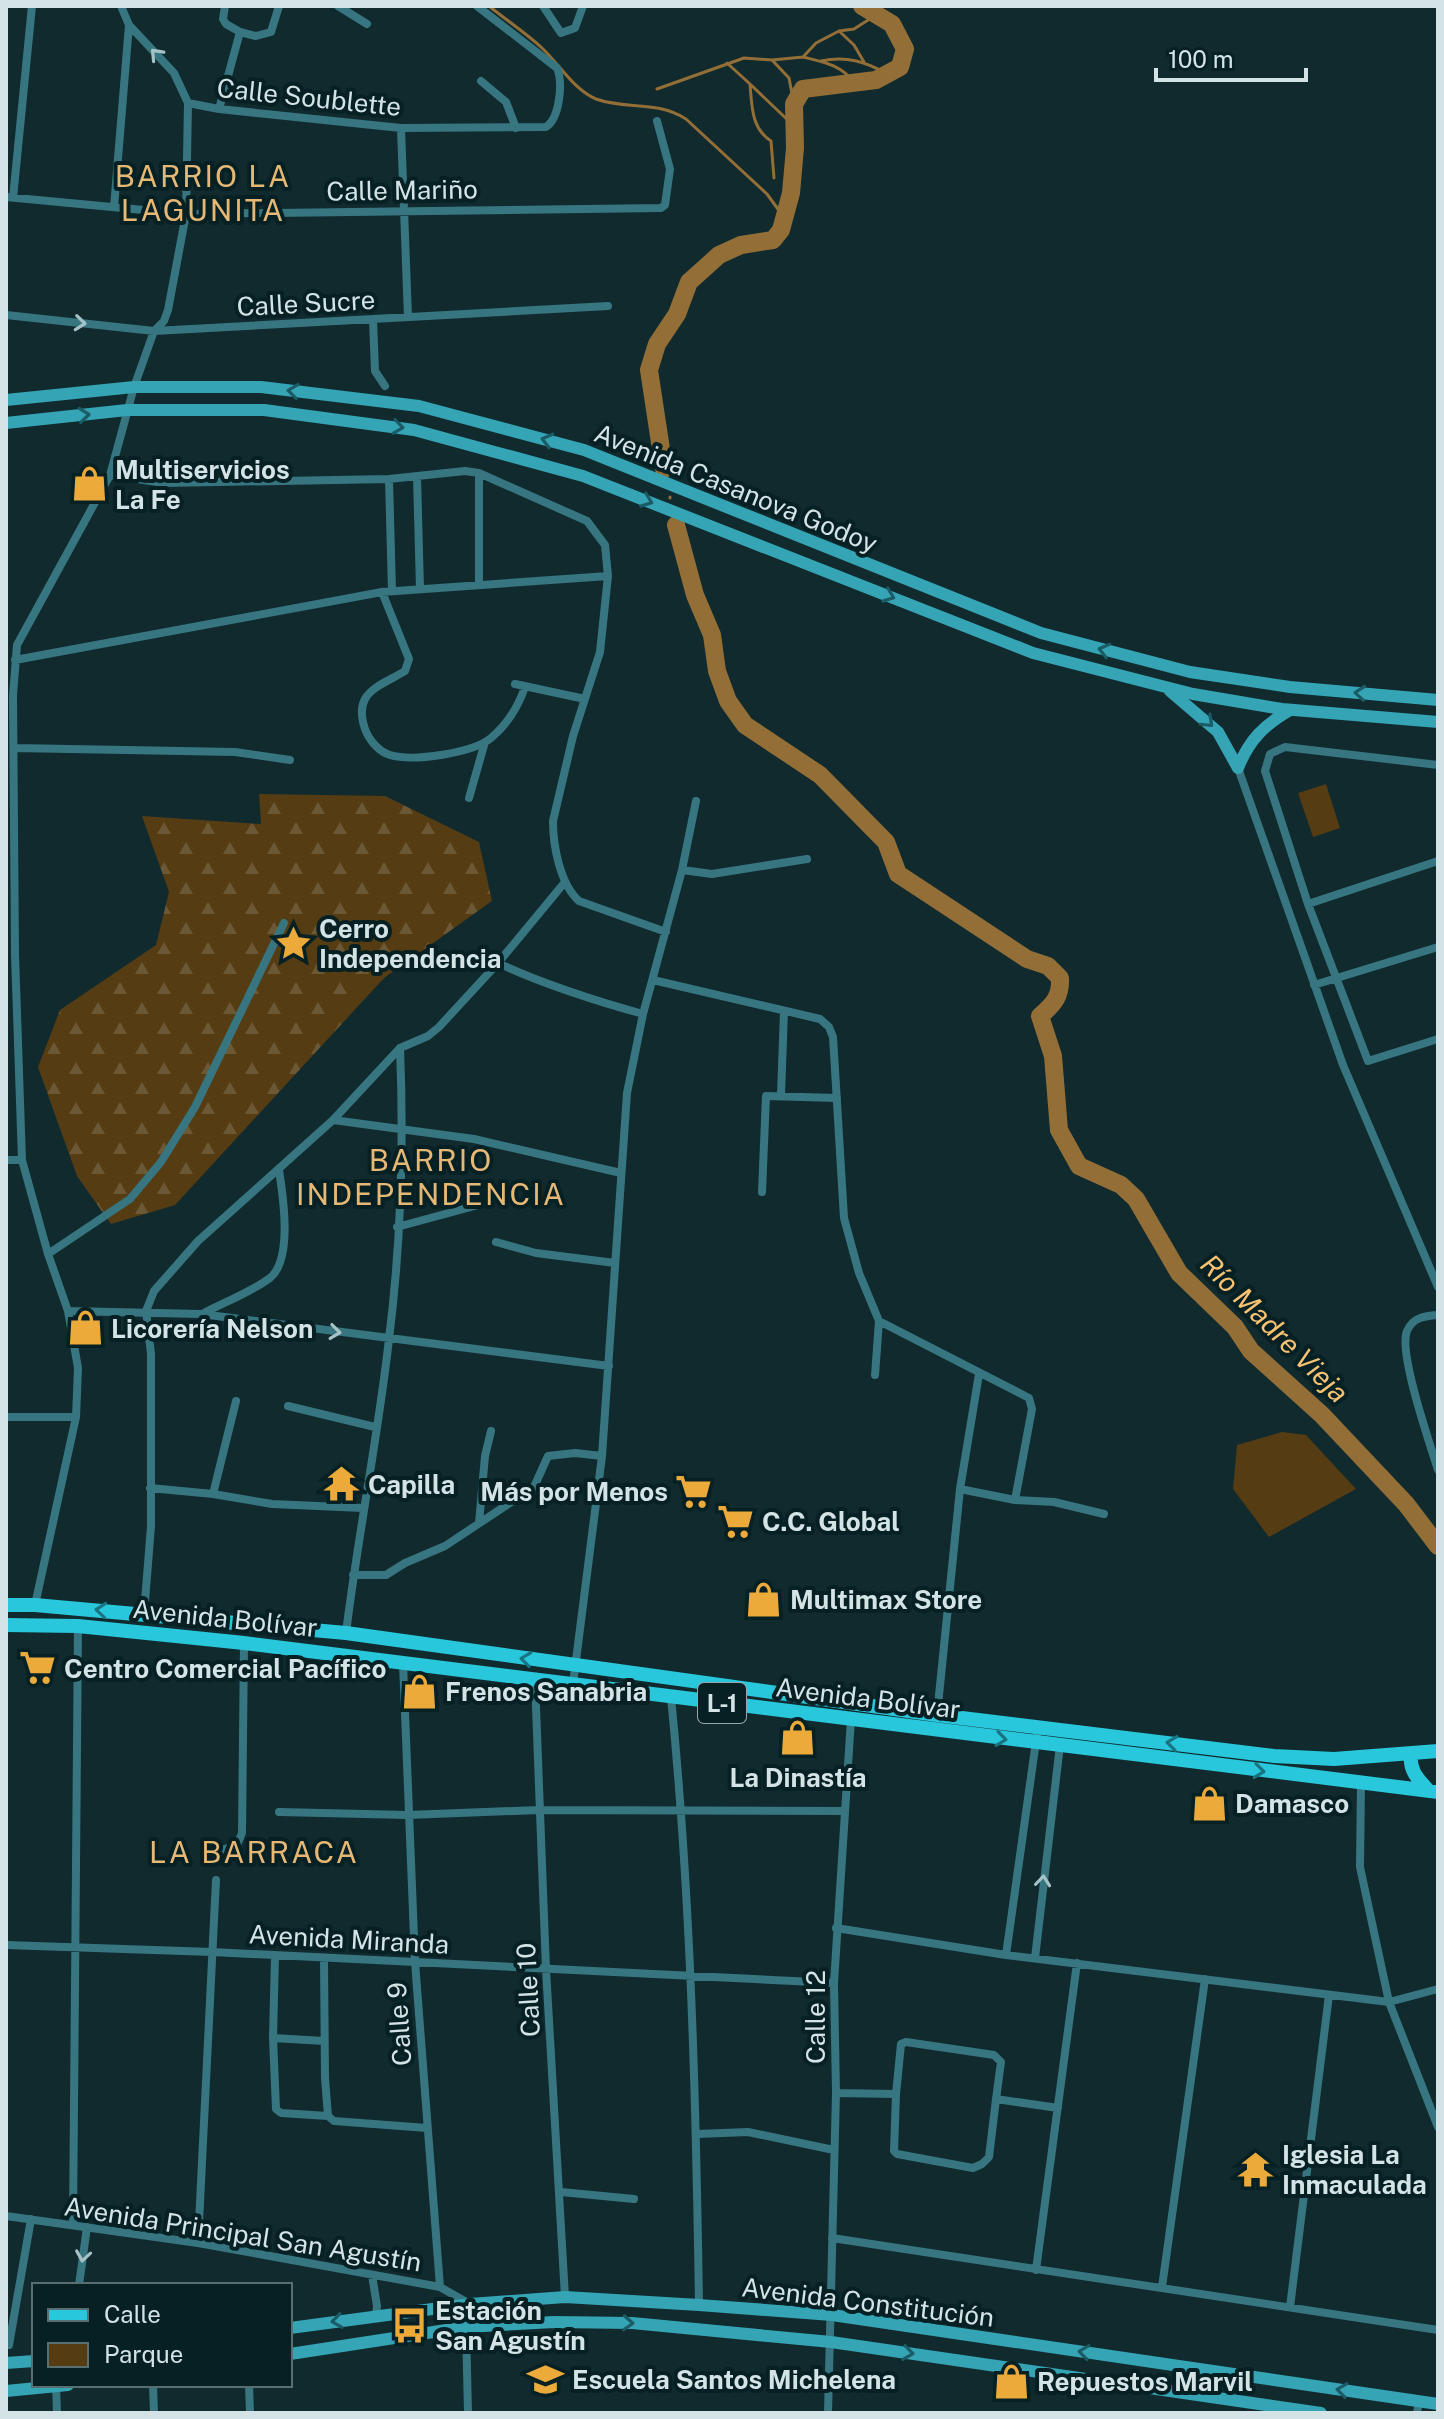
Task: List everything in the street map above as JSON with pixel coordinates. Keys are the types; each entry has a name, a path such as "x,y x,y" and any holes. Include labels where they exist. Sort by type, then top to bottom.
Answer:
{"main road":[{"name":"Avenida Bolívar","path":"6,1605 346,1633 937,1715 1274,1756 1334,1759 1438,1751"},
{"name":"Avenida Bolívar","path":"6,1625 78,1626 244,1643 1059,1747 1434,1791"},
{"path":"1414,1753 1411,1767 1417,1778 1434,1791"}],"street":[{"path":"10,197 32,6"},
{"name":"Calle Soublette","path":"121,6 129,25 174,73 188,103 401,128 546,127 552,123 554,116 560,80 557,68 477,6"},
{"path":"225,6 223,19 226,24 256,36 271,32 279,6"},
{"path":"338,6 367,24"},
{"path":"543,6 561,33 575,28 583,6"},
{"path":"114,207 129,25"},
{"path":"219,109 240,32"},
{"path":"481,81 506,102 516,128"},
{"path":"35,1605 76,1417 78,1368 68,1311 48,1254 22,1160 15,955 15,748 9,699 17,645 110,475 134,387 154,331 164,321 168,310 186,214 188,103"},
{"name":"Calle Mariño","path":"10,197 186,214 661,208 665,205 670,169 657,121"},
{"path":"401,128 408,317"},
{"name":"Calle Sucre","path":"6,315 154,331 608,306"},
{"path":"373,319 375,371 385,386"},
{"name":"Avenida Casanova Godoy","path":"6,400 134,387 261,387 419,406 584,450 1041,633 1190,672 1290,687 1438,700"},
{"name":"Avenida Casanova Godoy","path":"6,423 127,410 264,410 429,434 583,476 1033,653 1193,694 1290,710 1438,722"},
{"path":"110,475 164,483 389,479 465,471 479,473 587,521 605,545 608,576 600,652 573,736 553,821 553,833 565,882 570,893 579,901 666,932"},
{"path":"479,473 479,585"},
{"path":"417,476 420,589"},
{"path":"389,479 387,592 409,659 408,667 372,691 365,700 362,720 367,735 376,747 389,755 459,751 485,742"},
{"path":"15,660 387,592 608,576"},
{"path":"515,684 585,699"},
{"path":"469,798 485,742 518,707 525,687"},
{"path":"1166,687 1218,732 1238,768 1359,1107 1438,1287"},
{"path":"1238,768 1254,736 1290,710"},
{"path":"1438,765 1285,747 1270,754 1265,771 1308,904 1368,1061 1438,1039"},
{"path":"15,748 235,752 290,760"},
{"path":"573,1685 602,1456 627,1093 643,1014 682,870 696,801"},
{"path":"682,870 712,874 807,859"},
{"path":"1308,904 1438,861"},
{"path":"144,1614 151,1526 151,1354 146,1311 154,1291 198,1241 333,1120 400,1048 428,1036 439,1027 498,963 565,882"},
{"path":"48,1254 130,1199 161,1162 195,1107 284,923"},
{"path":"1314,985 1438,947"},
{"path":"498,963 582,996 643,1014"},
{"path":"653,980 820,1019 829,1027 833,1037 844,1218 859,1273 879,1321 875,1375"},
{"path":"781,1095 784,1011"},
{"path":"346,1633 390,1339 403,1129 400,1048"},
{"path":"762,1192 764,1098 781,1095 837,1098"},
{"path":"333,1120 474,1139 621,1173"},
{"path":"6,1160 22,1160"},
{"path":"201,1314 271,1277 278,1266 282,1255 285,1207 279,1170"},
{"path":"397,1227 482,1204"},
{"path":"496,1242 536,1253 615,1263"},
{"path":"68,1311 201,1314 609,1366"},
{"path":"1438,1315 1419,1317 1408,1328 1404,1341 1418,1404 1438,1470"},
{"path":"879,1321 1029,1398 1032,1403 1015,1500"},
{"path":"937,1715 960,1489 979,1374"},
{"path":"213,1494 236,1401"},
{"path":"288,1406 375,1427"},
{"path":"6,1417 76,1417"},
{"path":"479,1523 485,1456 491,1431"},
{"path":"353,1575 386,1575 445,1546 534,1487 548,1456 575,1453 602,1456"},
{"path":"150,1488 272,1504 363,1508"},
{"path":"960,1489 1015,1500 1054,1502 1104,1514"},
{"path":"73,2225 78,1626"},
{"path":"215,1852 237,1845 242,1833 244,1643"},
{"name":"Calle 9","path":"403,1663 415,1962 440,2287"},
{"name":"Calle 10","path":"535,1681 546,1969 565,2297"},
{"path":"671,1697 682,1810 690,1977 697,2134 699,2305"},
{"name":"Calle 12","path":"831,2342 836,2093 834,1983 851,1719"},
{"path":"1006,1955 1038,1727"},
{"path":"1035,1958 1062,1730"},
{"path":"1361,1783 1360,1867 1389,2002 1438,2127"},
{"path":"279,1812 408,1815 539,1810 844,1811"},
{"path":"198,2243 216,1880"},
{"path":"836,1928 1006,1955 1389,2002 1438,1989"},
{"name":"Avenida Miranda","path":"6,1945 212,1952 834,1983"},
{"path":"275,1956 273,2038 276,2109 281,2113 328,2116 337,2121 427,2128"},
{"path":"324,1959 328,2116"},
{"path":"1036,2270 1077,1963"},
{"path":"1162,2287 1205,1979"},
{"path":"1290,2307 1329,1995"},
{"path":"273,2038 324,2041"},
{"path":"906,2042 994,2055 1001,2062 989,2157 973,2168 897,2154 894,2151 896,2094 901,2044 906,2042"},
{"path":"836,2093 896,2094"},
{"path":"996,2099 1058,2108"},
{"path":"697,2134 748,2132 834,2150"},
{"path":"561,2192 634,2199"},
{"name":"Avenida Principal San Agustín","path":"6,2216 198,2243 440,2287 470,2304"},
{"path":"9,2345 31,2219"},
{"path":"79,2283 87,2227"},
{"path":"832,2238 1438,2330"},
{"path":"372,2275 376,2316"},
{"name":"Avenida Constitución","path":"292,2328 470,2304 565,2297 699,2305 832,2315 1426,2407"},
{"path":"468,2413 466,2327 470,2304"},
{"name":"Avenida Constitución","path":"292,2354 466,2327 554,2322 632,2323 831,2342 1321,2413"},
{"path":"828,2413 831,2342"},
{"path":"6,2363 32,2361"},
{"path":"6,2391 49,2387"},
{"path":"57,2413 60,2387"},
{"path":"153,2387 154,2413"},
{"path":"249,2387 250,2413"}],"green space":[{"path":"1326,784 1340,828 1313,837 1298,793"},
{"path":"259,794 385,796 479,842 492,901 384,978 175,1205 111,1224 77,1176 38,1067 60,1010 156,945 169,892 142,816 261,824"},
{"path":"1282,1432 1306,1435 1356,1489 1269,1537 1233,1489 1237,1445"}],"waterway":[{"path":"489,6 542,48 588,95 607,102 664,109 686,119 767,194 783,216"},
{"name":"Río Madre Vieja","path":"664,469 649,370 657,344 677,314 689,282 719,255 741,245 773,240 781,230 791,193 795,148 794,104 803,89 876,80 900,67 905,49 892,24 862,6"},
{"path":"657,89 744,58 772,60 803,57 816,43 839,31 854,29 876,15"},
{"path":"839,31 854,45 864,62"},
{"path":"803,57 838,68 854,83"},
{"path":"772,60 789,78 794,104"},
{"path":"821,61 855,61 887,74"},
{"path":"727,63 750,84 756,123 771,141 774,178"},
{"path":"750,84 794,126"},
{"name":"Río Madre Vieja","path":"676,525 695,595 712,635 717,671 728,701 745,725 820,775 886,842 898,874 1027,959 1048,966 1060,978 1056,999 1040,1016 1053,1056 1059,1130 1079,1166 1121,1185 1136,1199 1179,1273 1235,1327 1251,1351 1322,1415 1406,1504 1438,1546"}],"place":[{"name":"Multiservicios La Fe","path":"89,484"},
{"name":"Cerro Independencia","path":"293,943"},
{"name":"Licorería Nelson","path":"85,1328"},
{"name":"Capilla","path":"342,1484"},
{"name":"Más por Menos","path":"694,1491"},
{"name":"C.C. Global","path":"736,1521"},
{"name":"Multimax Store","path":"764,1599"},
{"name":"Centro Comercial Pacífico","path":"38,1668"},
{"name":"Frenos Sanabria","path":"419,1691"},
{"name":"La Dinastía","path":"798,1738"},
{"name":"Damasco","path":"1209,1803"},
{"name":"Iglesia La Inmaculada","path":"1256,2169"},
{"name":"Estación San Agustín","path":"409,2325"},
{"name":"Escuela Santos Michelena","path":"546,2379"},
{"name":"Repuestos Marvil","path":"1011,2381"}],"district":[{"name":"BARRIO LA LAGUNITA","path":"203,193"},
{"name":"BARRIO INDEPENDENCIA","path":"431,1177"},
{"name":"LA BARRACA","path":"254,1852"}]}
